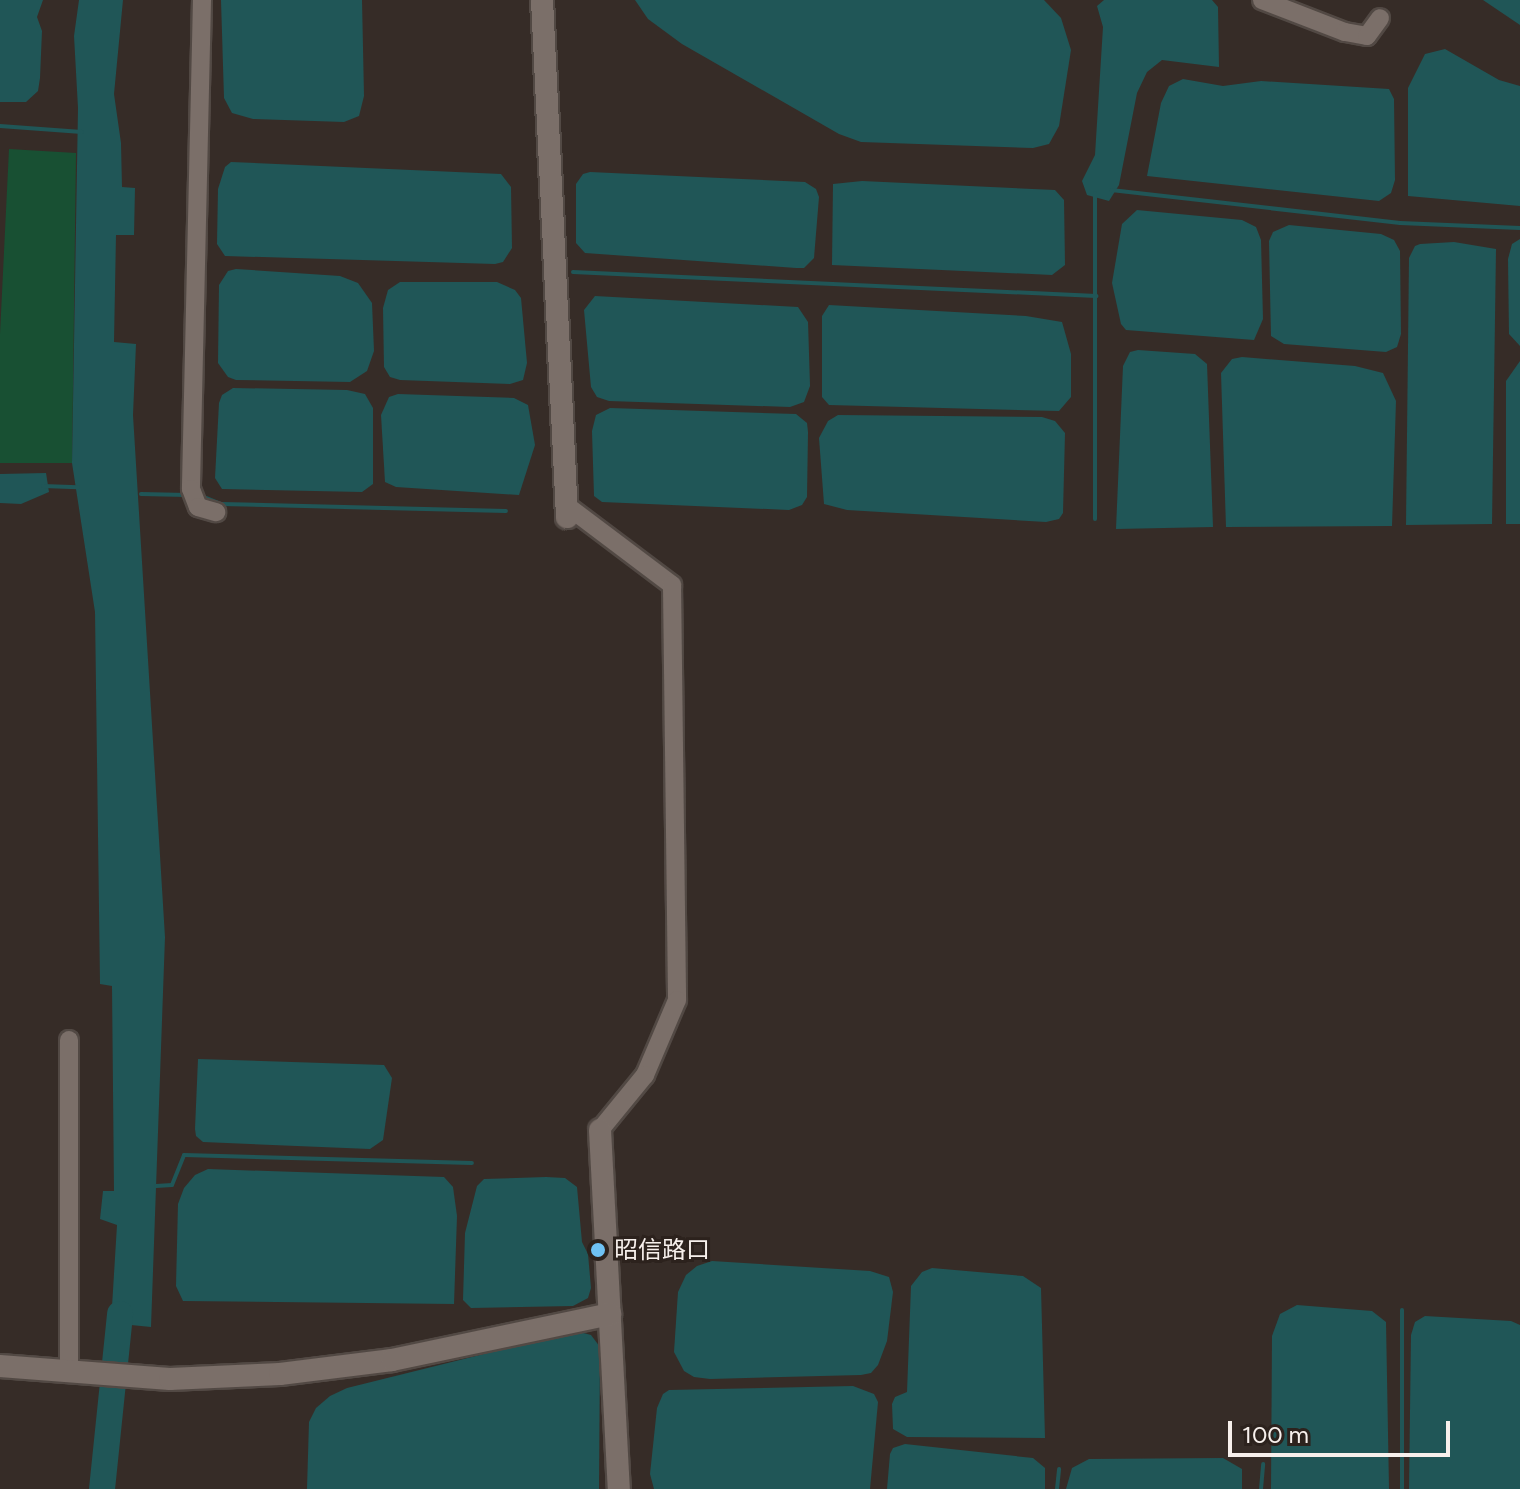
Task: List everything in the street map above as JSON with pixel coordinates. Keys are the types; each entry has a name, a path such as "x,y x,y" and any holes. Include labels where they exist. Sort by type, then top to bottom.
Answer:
{"street":[{"path":"202,0 191,489 198,507 216,512"},
{"path":"542,0 566,511 672,585 677,1000 645,1075 600,1130 619,1489"},
{"path":"1262,0 1345,32 1367,36 1380,18"},
{"path":"69,1040 69,1372"},
{"path":"0,1366 170,1379 336,1369 610,1314"}],"green space":[{"path":"9,149 76,153 72,463 0,463 0,334"}],"water":[{"path":"0,0 43,0 37,17 42,31 38,91 26,102 0,102"},
{"path":"79,0 123,0 114,94 121,143 122,187 135,188 134,235 116,235 114,342 136,344 133,415 165,937 151,1327 111,1323 117,1225 100,1219 103,1191 114,1191 112,986 100,984 95,612 72,463 78,108 74,36"},
{"path":"221,0 362,0 364,96 359,116 344,122 253,119 232,113 224,98"},
{"path":"635,0 1044,0 1061,18 1071,50 1059,126 1049,144 1033,148 861,142 839,134 682,44 648,19"},
{"path":"1104,0 1212,0 1218,7 1219,67 1162,60 1147,72 1137,93 1119,185 1109,201 1087,195 1082,181 1095,155 1103,27 1097,6"},
{"path":"1483,0 1520,0 1520,25"},
{"path":"1445,49 1499,80 1520,86 1520,206 1408,196 1408,88 1425,54"},
{"path":"1183,79 1223,86 1261,81 1389,89 1394,99 1395,180 1391,193 1379,201 1147,176 1161,103 1169,86"},
{"path":"231,162 501,174 511,187 512,248 503,262 495,264 225,256 217,244 218,189 225,167"},
{"path":"583,174 805,182 816,189 819,197 814,258 804,268 796,268 585,253 576,243 576,184"},
{"path":"862,181 1055,190 1064,200 1065,265 1052,275 832,265 833,184"},
{"path":"1137,210 1242,220 1256,227 1261,240 1263,319 1254,340 1126,330 1121,324 1112,283 1122,224"},
{"path":"1289,225 1381,234 1394,240 1400,251 1401,334 1397,347 1386,352 1284,344 1271,336 1269,241 1273,232"},
{"path":"1520,239 1520,346 1509,334 1508,259 1512,244"},
{"path":"1454,242 1496,249 1492,524 1406,525 1409,258 1415,246 1420,244"},
{"path":"228,271 340,276 358,283 372,303 374,351 367,371 350,382 236,380 228,377 218,363 219,285"},
{"path":"400,282 497,282 515,290 521,298 527,363 523,380 510,384 400,380 390,377 384,367 383,308 388,290"},
{"path":"595,296 798,307 808,322 810,386 804,402 790,407 609,401 597,397 591,387 584,310"},
{"path":"829,305 1026,316 1062,322 1071,354 1071,397 1059,411 829,405 822,397 822,316"},
{"path":"1130,352 1195,354 1207,364 1213,527 1116,529 1123,366"},
{"path":"1242,357 1355,366 1383,373 1396,401 1392,526 1226,527 1221,373 1232,359"},
{"path":"1520,361 1520,524 1506,524 1506,381"},
{"path":"233,388 347,390 365,394 373,408 373,484 362,492 222,489 215,478 219,403 222,395"},
{"path":"398,394 514,398 528,405 535,445 519,495 396,487 385,482 381,415 389,397"},
{"path":"610,408 796,414 807,423 807,497 802,505 789,510 602,502 594,496 592,431 596,415"},
{"path":"838,415 1042,417 1055,421 1065,433 1063,513 1059,519 1046,522 847,510 824,504 819,438 828,421"},
{"path":"46,473 49,492 21,504 0,503 0,474"},
{"path":"198,1059 384,1065 392,1078 383,1140 370,1149 203,1142 196,1136 195,1129"},
{"path":"208,1169 444,1177 453,1187 457,1216 454,1304 183,1301 176,1286 178,1204 184,1188 195,1175"},
{"path":"565,1178 577,1187 582,1242 588,1254 591,1288 588,1298 573,1306 471,1308 463,1300 465,1233 477,1186 484,1179"},
{"path":"712,1261 870,1271 889,1277 893,1292 887,1341 878,1365 871,1373 861,1375 710,1379 694,1377 684,1371 674,1352 678,1292 686,1275 697,1266"},
{"path":"932,1268 1023,1276 1041,1288 1045,1438 907,1437 893,1429 892,1404 895,1397 907,1392 911,1286 922,1272"},
{"path":"1297,1305 1372,1311 1386,1322 1389,1489 1271,1489 1272,1336 1280,1314"},
{"path":"1425,1316 1511,1321 1520,1325 1520,1489 1409,1489 1411,1335 1415,1322"},
{"path":"576,1331 591,1335 600,1347 599,1489 307,1489 309,1422 316,1408 330,1396 347,1388"},
{"path":"853,1386 874,1394 878,1402 870,1489 654,1489 650,1474 657,1408 663,1394 669,1390"},
{"path":"905,1444 1033,1458 1045,1468 1045,1489 887,1489 890,1454 893,1448"},
{"path":"1223,1458 1242,1469 1242,1489 1066,1489 1072,1468 1089,1459"}],"waterway":[{"path":"0,126 82,132"},
{"path":"1111,190 1400,223 1520,228"},
{"path":"1095,193 1095,519"},
{"path":"573,272 1096,296"},
{"path":"43,486 78,487"},
{"path":"141,494 187,495"},
{"path":"199,495 221,504 506,511"},
{"path":"156,1186 172,1185 184,1155 472,1163"},
{"path":"1402,1310 1402,1489"},
{"path":"102,1489 120,1314"},
{"path":"1261,1489 1263,1464"},
{"path":"1057,1489 1059,1469"}],"place":[{"name":"昭信路口","path":"598,1250"}]}
